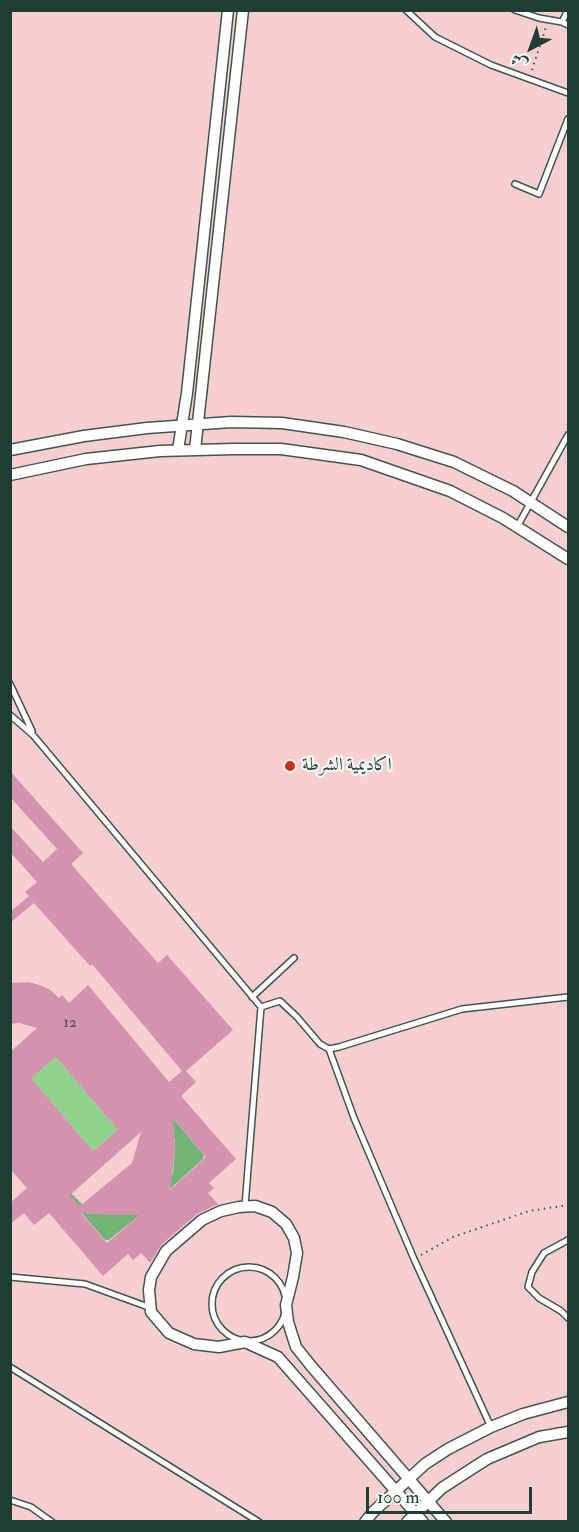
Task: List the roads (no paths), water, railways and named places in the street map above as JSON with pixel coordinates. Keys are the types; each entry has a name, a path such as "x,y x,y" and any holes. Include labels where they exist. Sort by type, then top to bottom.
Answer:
{"street":[{"path":"178,450 187,393 228,10"},
{"path":"195,450 243,10"},
{"path":"10,450 84,436 147,428 231,422 282,423 344,432 397,444 454,462 513,490 568,527"},
{"path":"10,475 86,459 178,450 280,449 361,460 450,491 503,518 568,559"},
{"path":"419,1517 278,1357 245,1341 219,1347 194,1344 169,1333 151,1312 149,1290 151,1278 166,1251 202,1220 221,1211 255,1206 272,1212 286,1224 294,1238 297,1253 285,1305 296,1347 446,1521"},
{"path":"365,1521 425,1464 448,1449 523,1414 568,1402"},
{"path":"407,1521 419,1517 428,1501 442,1488 487,1459 539,1437 568,1432"}],"lane":[{"path":"406,10 435,37 491,65 568,93"},
{"path":"515,10 568,25"},
{"path":"562,22 568,10"},
{"path":"515,184 539,194 568,118"},
{"path":"518,527 568,435"},
{"path":"10,684 33,735"},
{"path":"10,715 33,735 261,1007 245,1206"},
{"path":"252,997 294,958"},
{"path":"328,1049 462,1009 568,997"},
{"path":"261,1007 280,1001 320,1044 328,1049 354,1118 414,1259 491,1427"},
{"path":"568,1240 544,1253 532,1272 528,1287 539,1298 568,1318"},
{"path":"252,1267 268,1272 279,1282 286,1297 285,1312 279,1327 267,1337 252,1343 245,1341 236,1340 223,1332 213,1319 211,1304 214,1288 223,1276 237,1269 252,1267"},
{"path":"10,1277 85,1284 151,1308"},
{"path":"10,1367 259,1521"},
{"path":"10,1500 31,1507 52,1521"}],"place":[{"name":"اكاديمية الشرطة","path":"290,766"}]}
